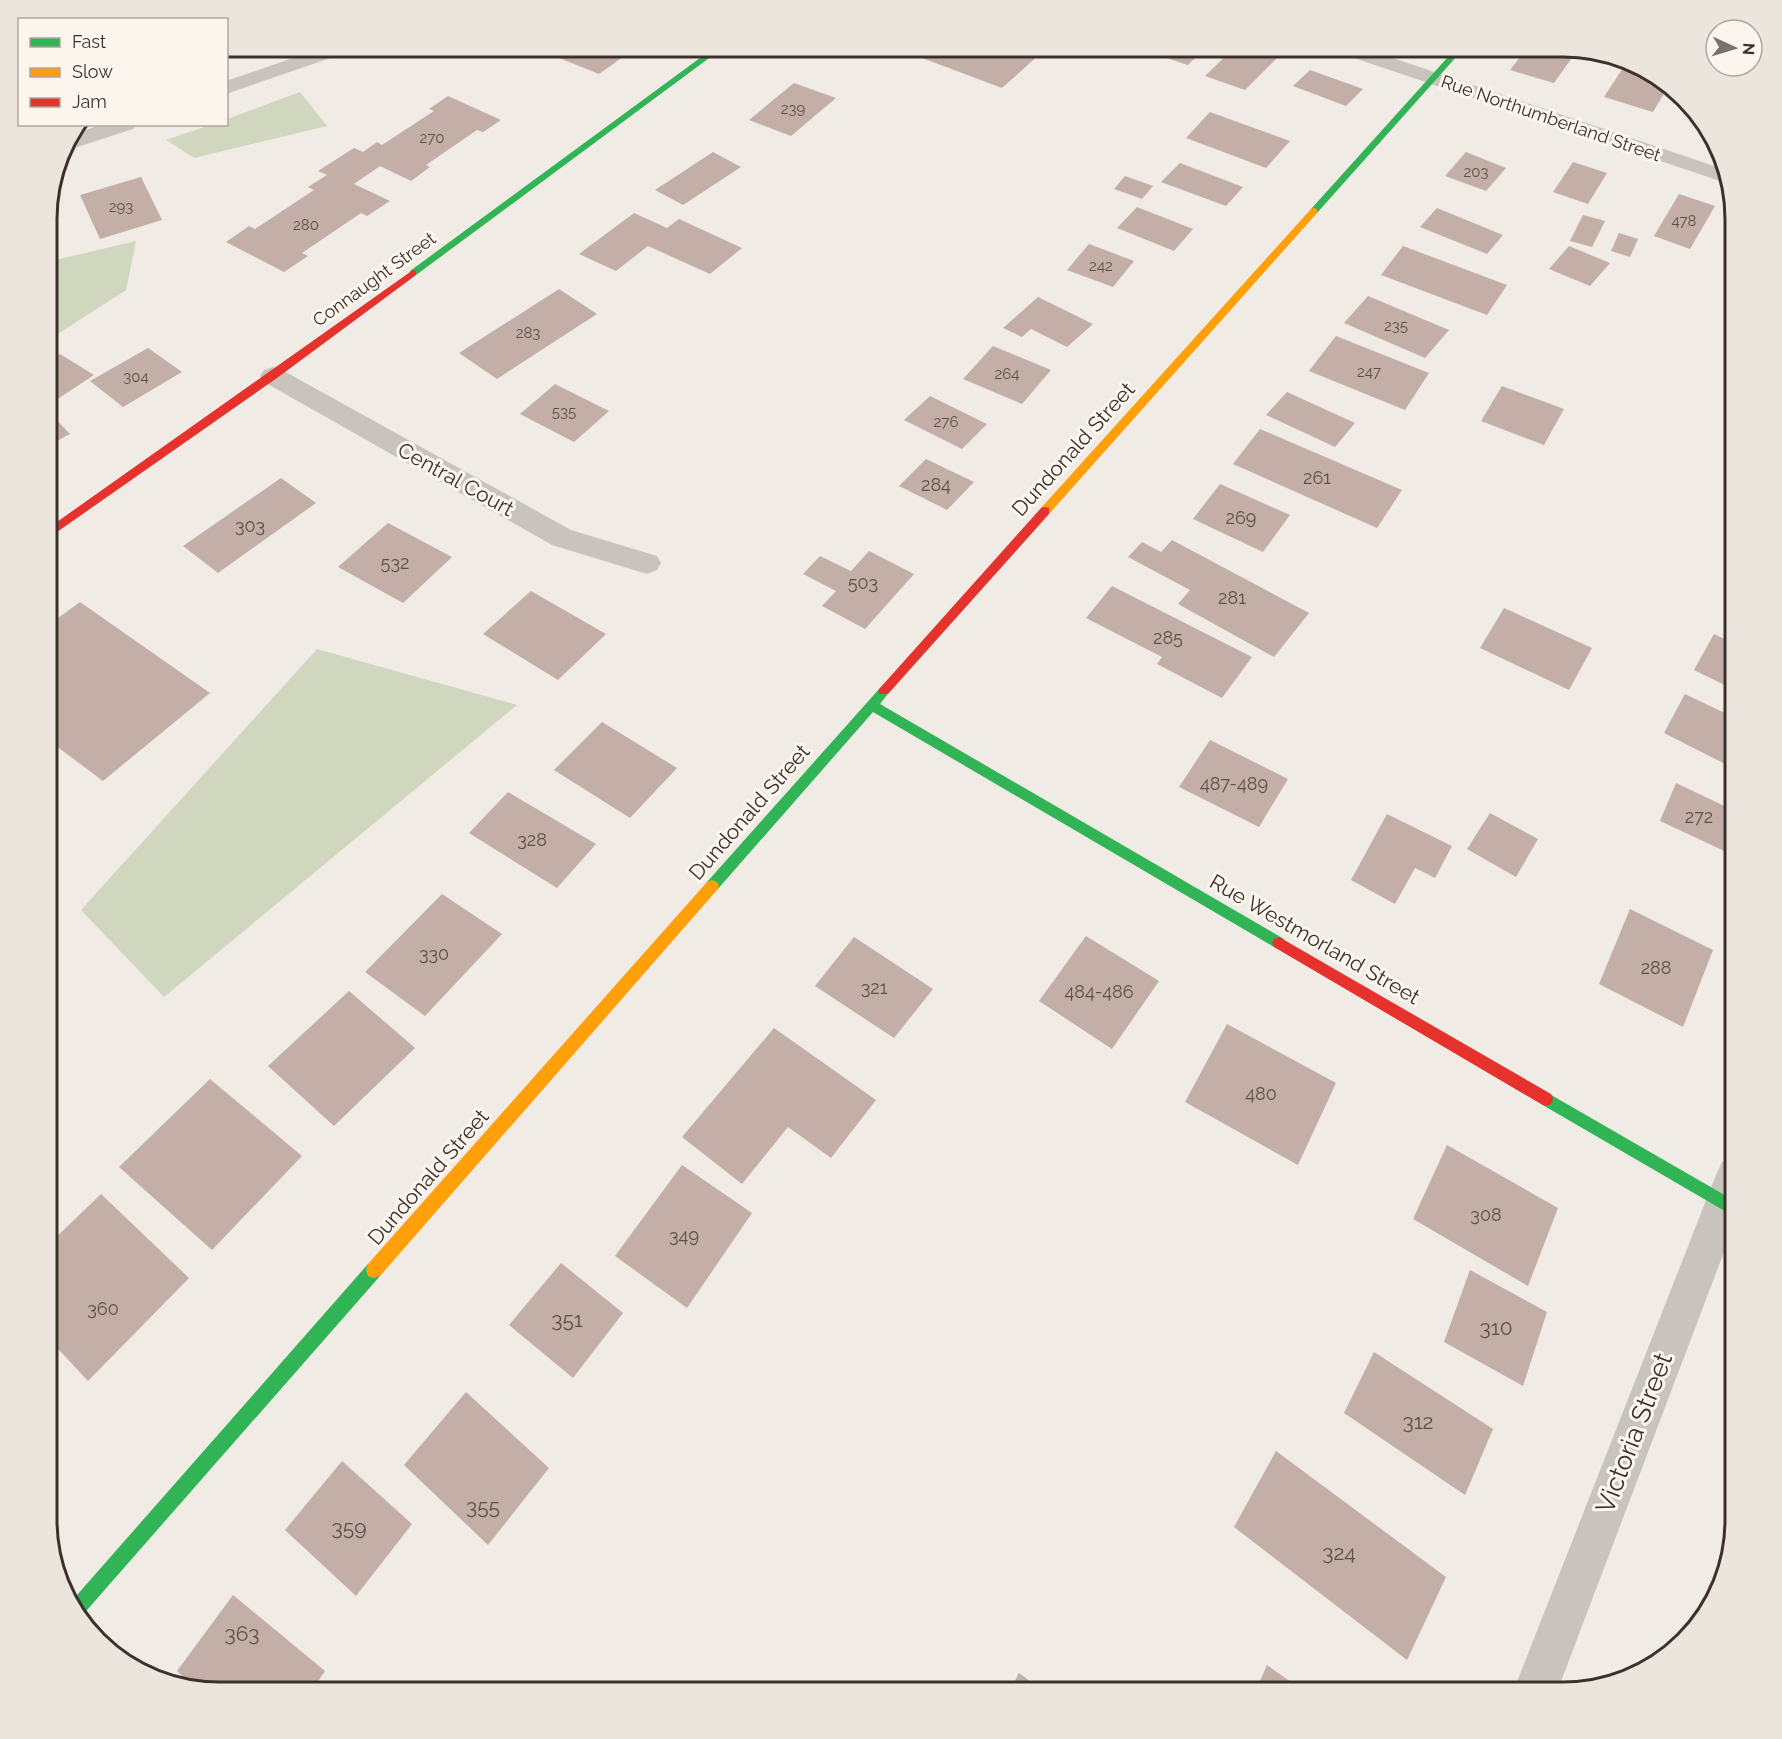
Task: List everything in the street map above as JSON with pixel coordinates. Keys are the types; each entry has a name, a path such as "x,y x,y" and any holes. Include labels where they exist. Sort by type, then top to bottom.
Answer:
{"street":[{"path":"228,87 313,57"},
{"name":"Connaught Street","path":"57,529 273,376 706,57"},
{"name":"Rue Northumberland Street","path":"1370,57 1718,175"},
{"name":"Dundonald Street","path":"81,1604 872,705 1452,57"},
{"path":"77,142 120,126"},
{"name":"Central Court","path":"273,376 562,538 647,563"},
{"name":"Rue Westmorland Street","path":"872,705 1725,1191"},
{"name":"Victoria Street","path":"1539,1682 1725,1213"}],"green space":[{"path":"300,92 327,126 194,158 166,140 207,126 228,126 228,119"},
{"path":"136,241 126,290 57,335 57,260"},
{"path":"317,649 517,705 164,997 81,910"}],"building":[{"path":"557,57 623,57 599,74"},
{"path":"920,57 1037,57 1002,88"},
{"path":"1163,57 1196,57 1188,65"},
{"path":"1225,57 1278,57 1245,90 1205,76"},
{"path":"1520,57 1573,57 1554,83 1510,70"},
{"path":"1622,69 1644,79 1664,94 1653,112 1604,97"},
{"path":"1310,70 1363,89 1346,106 1293,86"},
{"path":"794,83 836,98 791,136 749,120"},
{"path":"448,96 501,120 483,132 477,130 426,165 430,167 411,181 380,166 354,184 390,201 367,216 361,213 302,253 308,256 284,272 226,242 249,226 255,229 314,190 308,187 327,175 318,171 354,148 363,152 377,142 382,145 434,111 429,109"},
{"path":"1210,112 1290,141 1266,168 1186,138"},
{"path":"713,152 741,167 683,205 655,190"},
{"path":"1466,152 1506,168 1486,191 1445,176"},
{"path":"1573,162 1607,173 1588,204 1553,192"},
{"path":"1180,163 1243,187 1226,206 1161,182"},
{"path":"1125,176 1153,186 1142,199 1114,189"},
{"path":"141,177 162,220 100,239 80,195"},
{"path":"1679,194 1715,206 1690,249 1654,236"},
{"path":"1137,207 1193,229 1174,251 1117,228"},
{"path":"1437,208 1503,235 1487,254 1420,227"},
{"path":"634,213 667,228 679,219 742,248 710,274 648,246 616,271 579,254"},
{"path":"1583,215 1605,221 1592,247 1570,241"},
{"path":"1619,233 1638,239 1630,257 1611,251"},
{"path":"1089,244 1134,261 1113,287 1067,270"},
{"path":"1403,246 1507,285 1487,315 1381,275"},
{"path":"1569,246 1610,263 1590,286 1549,269"},
{"path":"559,289 597,314 497,379 459,353"},
{"path":"1368,296 1449,330 1425,358 1344,323"},
{"path":"1038,297 1093,324 1067,347 1031,329 1022,337 1003,328"},
{"path":"1336,336 1429,373 1405,410 1309,371"},
{"path":"993,346 1051,370 1022,404 963,379"},
{"path":"148,348 182,372 123,407 90,381"},
{"path":"60,354 94,375 57,399 57,356"},
{"path":"555,384 609,411 574,442 520,414"},
{"path":"1502,386 1564,409 1544,445 1481,421"},
{"path":"1287,392 1355,423 1335,447 1266,415"},
{"path":"930,396 987,424 962,449 904,420"},
{"path":"57,420 70,434 57,441"},
{"path":"1260,429 1402,490 1377,528 1233,464"},
{"path":"926,459 974,482 947,510 899,486"},
{"path":"281,478 316,503 218,573 183,546"},
{"path":"1220,484 1290,515 1263,552 1193,519"},
{"path":"388,523 452,557 403,603 338,567"},
{"path":"1172,540 1309,613 1274,657 1178,604 1190,590 1128,557 1142,542 1161,552"},
{"path":"869,551 914,574 865,629 822,606 836,591 803,574 820,556 851,571"},
{"path":"1112,586 1252,657 1222,698 1157,664 1162,657 1086,618"},
{"path":"531,591 606,634 558,680 483,634"},
{"path":"80,602 210,693 103,781 57,746 57,619"},
{"path":"1504,608 1592,648 1569,690 1480,648"},
{"path":"1714,634 1725,639 1725,685 1694,670"},
{"path":"1685,694 1725,713 1725,764 1664,733"},
{"path":"602,722 677,768 630,818 554,770"},
{"path":"1210,740 1288,779 1259,827 1179,787"},
{"path":"1676,783 1725,806 1725,851 1660,821"},
{"path":"508,792 596,844 557,888 469,833"},
{"path":"1490,813 1538,839 1516,877 1467,849"},
{"path":"1387,814 1452,846 1435,878 1415,868 1395,904 1351,880"},
{"path":"442,894 502,934 425,1016 365,972"},
{"path":"1630,909 1713,950 1683,1027 1599,984"},
{"path":"1086,936 1159,981 1112,1049 1039,1001"},
{"path":"854,937 933,989 894,1038 815,986"},
{"path":"349,991 415,1048 334,1126 268,1066"},
{"path":"1227,1024 1336,1083 1298,1165 1185,1102"},
{"path":"774,1028 876,1100 831,1158 788,1127 742,1184 682,1137"},
{"path":"210,1079 302,1156 212,1250 119,1167"},
{"path":"1447,1145 1558,1208 1528,1286 1413,1219"},
{"path":"682,1165 752,1213 687,1308 615,1256"},
{"path":"101,1194 189,1278 88,1381 57,1348 57,1236"},
{"path":"561,1263 623,1313 573,1378 509,1325"},
{"path":"1470,1270 1547,1312 1523,1386 1444,1342"},
{"path":"1374,1352 1493,1429 1465,1495 1344,1413"},
{"path":"466,1392 549,1468 488,1545 404,1465"},
{"path":"1276,1451 1446,1577 1407,1660 1234,1527"},
{"path":"342,1461 412,1524 356,1596 285,1530"},
{"path":"233,1595 325,1671 318,1682 219,1682 188,1679 177,1671"},
{"path":"1267,1665 1291,1682 1259,1682"},
{"path":"1019,1673 1031,1682 1014,1682"}],"traffic: fast":[{"path":"413,273 706,57"},
{"path":"1314,211 1452,57"},
{"path":"712,886 884,691"},
{"path":"872,705 1279,943"},
{"path":"1546,1099 1725,1203"},
{"path":"81,1604 374,1270"}],"traffic: slow":[{"path":"1045,511 1314,211"},
{"path":"374,1270 712,886"}],"traffic: jam":[{"path":"57,528 273,376 413,273"},
{"path":"884,691 1045,511"},
{"path":"1279,943 1546,1099"}]}
